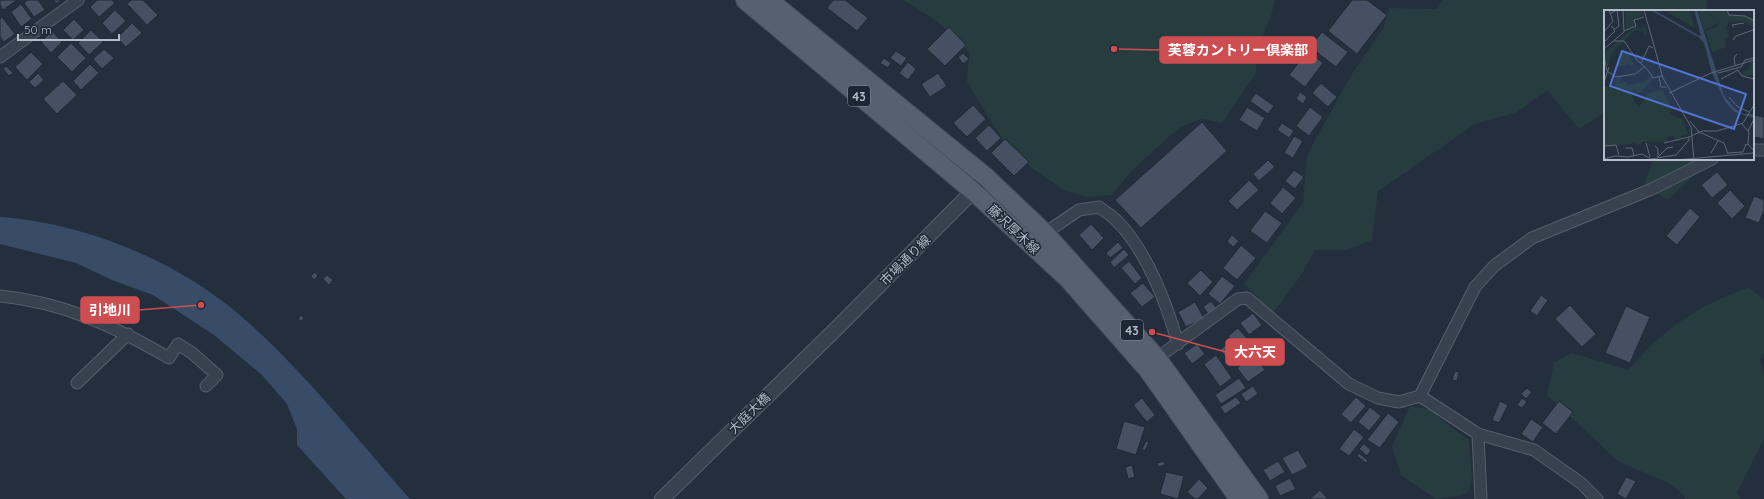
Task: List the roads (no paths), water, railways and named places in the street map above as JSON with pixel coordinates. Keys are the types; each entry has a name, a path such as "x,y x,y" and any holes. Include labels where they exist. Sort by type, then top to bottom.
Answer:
{"main road":[{"name":"藤沢厚木線","path":"746,0 974,192 1068,279 1151,362 1239,499"},
{"name":"藤沢厚木線","path":"769,0 986,177 1045,233 1151,362 1259,499"}],"street":[{"path":"0,57 78,0"},
{"path":"1151,362 1178,344 1238,299 1247,298 1349,384 1378,398 1399,402 1420,396 1475,287 1494,266 1532,238 1652,189 1710,160"},
{"name":"市場通り線","path":"837,328 974,192 986,177"},
{"path":"1045,233 1079,210 1099,207 1116,221 1137,247 1164,298 1178,344"},
{"path":"0,296 44,303 82,314 128,334 169,358 178,344 192,353 216,375 206,386"},
{"name":"大庭大橋","path":"662,499 837,328"},
{"path":"77,383 128,334"},
{"path":"1420,396 1478,434 1534,450 1581,483 1597,499"},
{"path":"1478,434 1481,499"}],"water":[{"path":"0,217 65,227 129,248 160,262 217,297 242,317 287,360 329,405 410,499 346,499 297,445 297,429 287,404 262,375 214,335 153,295 112,280 76,263 0,244"}],"place":[{"name":"芙蓉カントリー倶楽部","path":"1114,49"},
{"name":"引地川","path":"201,305"},
{"name":"大六天","path":"1152,332"}]}
